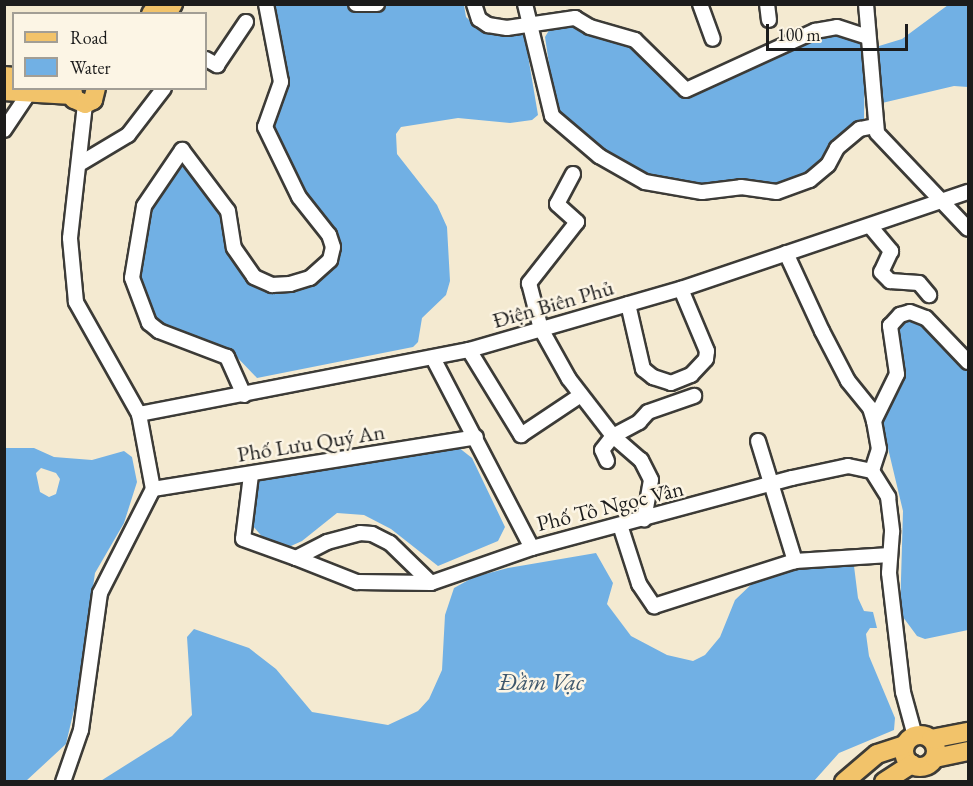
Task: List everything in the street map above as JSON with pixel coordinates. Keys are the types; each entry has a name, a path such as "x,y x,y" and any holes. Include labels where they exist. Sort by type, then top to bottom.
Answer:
{"main road":[{"path":"4,91 88,93"},
{"path":"844,782 877,754 917,740 969,732"},
{"path":"917,740 936,748 934,758"},
{"path":"917,740 906,757 912,764 924,766 934,758 969,751"},
{"path":"884,782 912,764"}],"street":[{"path":"244,396 227,357 159,331 149,323 132,278 144,206 182,150 228,211 234,248 254,277 272,285 290,284 310,278 330,260 333,247 329,235 298,197 265,127 281,82 266,4"},
{"path":"357,4 377,4"},
{"path":"474,4 479,18 488,25 530,26 575,18 590,27 635,40 686,90 815,31 837,27 867,37"},
{"path":"525,4 552,116 599,156 645,182 702,192 741,188 777,192 810,180 852,135 863,127 876,126"},
{"path":"700,4 713,39"},
{"path":"767,4 769,20"},
{"path":"866,4 867,37 877,133 969,229"},
{"path":"207,59 217,65 246,22"},
{"path":"81,163 128,135 162,90"},
{"path":"4,130 29,93"},
{"path":"63,782 81,730 100,593 153,489 139,414 76,302 70,237 88,93"},
{"path":"573,174 557,204 578,222 529,283 541,329 581,395 613,436 641,460 651,480 644,519"},
{"name":"Điện Biên Phủ","path":"139,414 244,396 469,350 681,289 969,192"},
{"path":"870,226 891,250 881,272 890,281 919,283 929,295"},
{"path":"786,253 848,381 870,408 874,421 879,449 872,471 888,497 889,573 903,692 917,740"},
{"path":"628,304 643,369 653,377 671,383 691,375 706,359 707,351 681,289"},
{"path":"874,421 897,374 890,326 900,315 910,312 926,318 969,362"},
{"path":"957,352 969,342"},
{"path":"469,350 521,435 581,395"},
{"name":"Phố Tô Ngọc Vân","path":"433,358 532,548 848,466 872,471"},
{"path":"607,461 602,450 613,436 639,422 648,412 694,396"},
{"name":"Phố Lưu Quý An","path":"153,489 476,437"},
{"path":"759,441 795,561"},
{"path":"251,475 243,539 357,582 431,583 532,548"},
{"path":"620,525 639,584 646,600 654,606 795,561 890,555"},
{"path":"296,558 327,542 360,533 372,534 390,543 431,583"}],"water":[{"path":"271,5 349,5 374,12 387,5 464,5 466,17 482,32 524,32 538,115 532,120 510,123 458,118 401,127 396,134 397,154 437,205 447,227 450,281 446,295 422,318 418,342 413,347 257,378 234,354 156,324 137,274 147,238 148,212 180,158 222,209 251,277 296,285 337,249 269,129 283,83"},
{"path":"948,5 968,5 968,87 954,86 882,103 879,46 902,39"},
{"path":"568,22 636,44 677,90 827,31 865,43 864,120 811,176 782,185 717,189 637,176 596,150 556,111 545,37 551,27"},
{"path":"904,318 921,319 968,366 968,630 925,639 917,636 900,613 903,511 881,419 894,392 892,332"},
{"path":"458,447 472,458 505,527 498,541 438,566 391,529 364,515 337,513 302,541 282,550 265,540 253,526 257,485 263,477"},
{"path":"4,448 34,448 54,457 92,460 124,451 132,457 137,482 124,523 95,573 77,697 66,744 26,781 5,781","holes":["41,468 56,473 60,479 56,494 49,497 40,492 36,473"]},
{"name":"Đầm Vạc","path":"596,553 613,583 607,604 631,636 667,655 693,661 705,655 720,637 735,600 759,577 810,567 854,566 858,598 864,611 873,612 877,628 870,628 866,634 869,656 895,718 894,730 839,753 814,781 99,782 172,736 192,715 187,637 194,629 249,648 276,669 312,712 388,725 418,711 429,699 442,670 445,615 454,588 474,577 508,568"}]}
